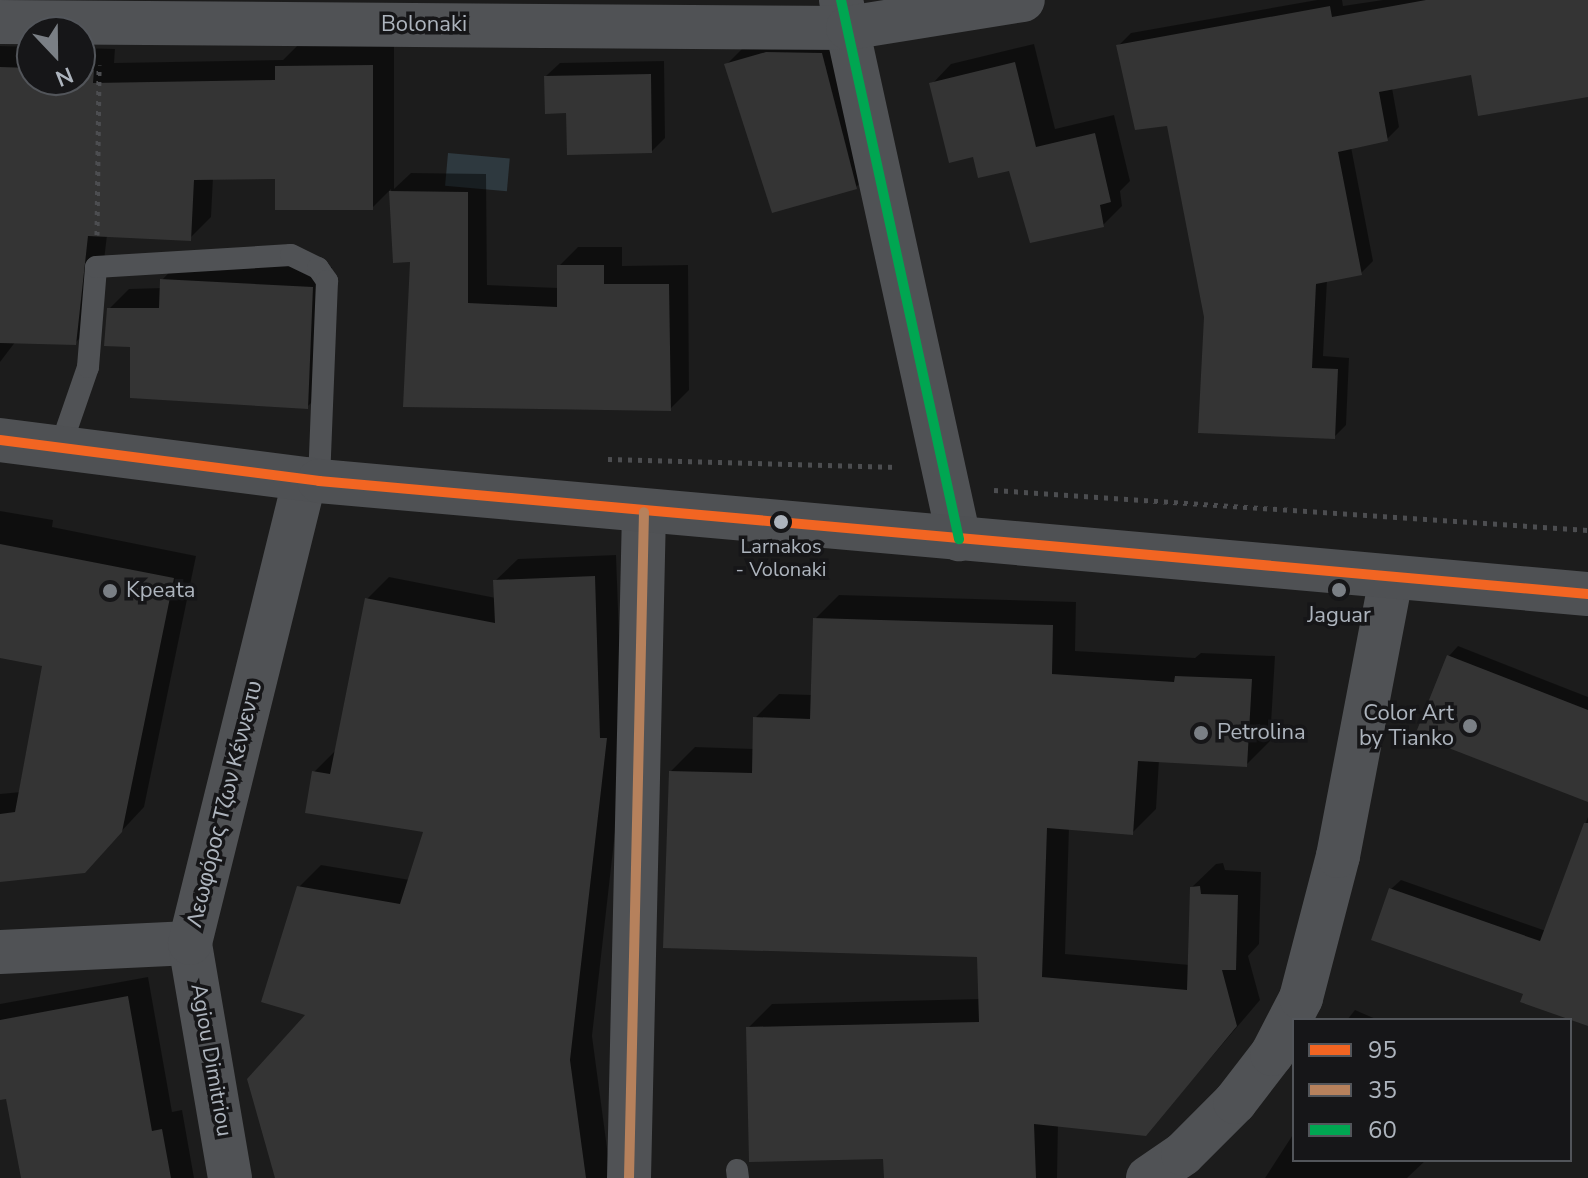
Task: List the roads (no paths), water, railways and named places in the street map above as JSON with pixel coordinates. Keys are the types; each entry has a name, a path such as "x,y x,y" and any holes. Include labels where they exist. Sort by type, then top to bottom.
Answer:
{"main road":[{"path":"0,440 312,480 1588,594"}],"street":[{"name":"Bolonaki","path":"0,22 844,14 1023,0"},
{"path":"844,14 959,539"},
{"name":"Λεωφόρος Τζων Κέννεντυ","path":"0,952 190,943 312,480"},
{"path":"629,1178 644,512"},
{"path":"1148,1178 1183,1154 1235,1102 1272,1054 1301,998 1338,856 1391,577"},
{"name":"Agiou Dimitriou","path":"190,943 230,1178"}],"lane":[{"path":"60,448 88,367 96,267 291,255 318,268 328,295 312,480"}],"place":[{"name":"Larnakos - Volonaki","path":"781,522"},
{"name":"Jaguar","path":"1339,590"},
{"name":"Kpeata","path":"110,591"},
{"name":"Color Art by Tianko","path":"1470,726"},
{"name":"Petrolina","path":"1201,733"}]}
